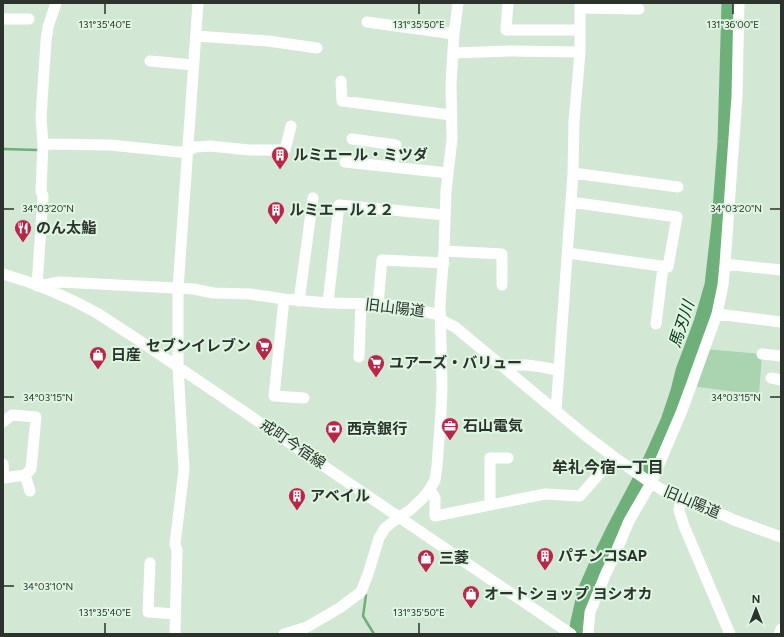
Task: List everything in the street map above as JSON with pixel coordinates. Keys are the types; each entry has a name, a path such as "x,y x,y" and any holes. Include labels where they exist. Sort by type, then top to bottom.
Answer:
{"street":[{"path":"37,286 43,196 41,191 43,144 41,118 46,41 48,27 56,3"},
{"path":"175,634 177,550 175,544 184,470 178,367 178,289 198,3"},
{"path":"290,633 308,627 341,607 361,592 379,538 385,528 409,511 423,498 435,480 442,386 440,304 444,263 446,191 452,139 451,84 454,34 458,3"},
{"path":"508,3 506,30 579,30"},
{"path":"588,634 590,612 595,600 629,521 681,413 716,314 723,285 737,96 739,3"},
{"path":"556,411 573,173 574,122 580,52 580,5 639,9"},
{"path":"3,19 29,19"},
{"path":"367,22 454,34"},
{"path":"196,36 268,41 317,48"},
{"path":"453,53 510,51 580,52"},
{"path":"150,61 193,65"},
{"path":"341,81 342,101 451,116"},
{"path":"43,144 110,145 179,152 188,151 196,147 210,146 249,150 285,150 290,126"},
{"path":"352,139 396,145 392,167"},
{"path":"345,162 448,173"},
{"path":"573,173 678,187"},
{"path":"299,301 314,198"},
{"path":"568,253 668,267 677,217 571,202"},
{"path":"328,303 339,205 445,215"},
{"path":"444,251 502,254 502,285"},
{"path":"378,304 382,260 444,263"},
{"path":"725,264 781,270"},
{"path":"656,324 663,267"},
{"name":"戒町今宿線","path":"3,274 69,299 131,335 566,632"},
{"name":"旧山陽道","path":"37,286 60,282 194,290 220,294 250,294 299,301 378,304 403,307 436,314 445,322 455,327 614,458 649,482 669,494 702,505 734,520 781,537"},
{"path":"284,299 274,396 304,398"},
{"path":"359,357 361,304"},
{"path":"716,314 781,322"},
{"path":"762,354 781,356"},
{"path":"503,367 510,365 535,366 558,370"},
{"path":"3,422 12,415 36,417 31,469 25,475 4,478 3,464"},
{"path":"490,505 490,458 508,458"},
{"path":"430,489 435,498 435,516 545,494 580,496 614,458"},
{"path":"25,475 30,490"},
{"path":"680,498 679,510 684,526 730,634"},
{"path":"150,563 148,612 175,614"},
{"path":"779,634 781,629"}],"green space":[{"path":"705,349 762,354 759,395 691,386"}],"waterway":[{"name":"馬刃川","path":"576,634 585,591 614,529 651,459 668,421 683,371 701,323 712,285 719,223 725,142 729,3"},
{"path":"3,149 38,150"},
{"path":"366,595 363,616 374,634"}],"place":[{"name":"ルミエール・ミツダ","path":"280,170"},
{"name":"ルミエール２２","path":"276,225"},
{"name":"のん太鮨","path":"23,243"},
{"name":"セブンイレブン","path":"264,361"},
{"name":"日産","path":"98,370"},
{"name":"ユアーズ・バリュー","path":"376,378"},
{"name":"石山電気","path":"450,441"},
{"name":"西京銀行","path":"334,444"},
{"name":"アベイル","path":"297,511"},
{"name":"パチンコSAP","path":"545,571"},
{"name":"三菱","path":"426,573"},
{"name":"オートショップ ヨシオカ","path":"471,609"}],"district":[{"name":"牟礼今宿一丁目","path":"608,467"}]}
